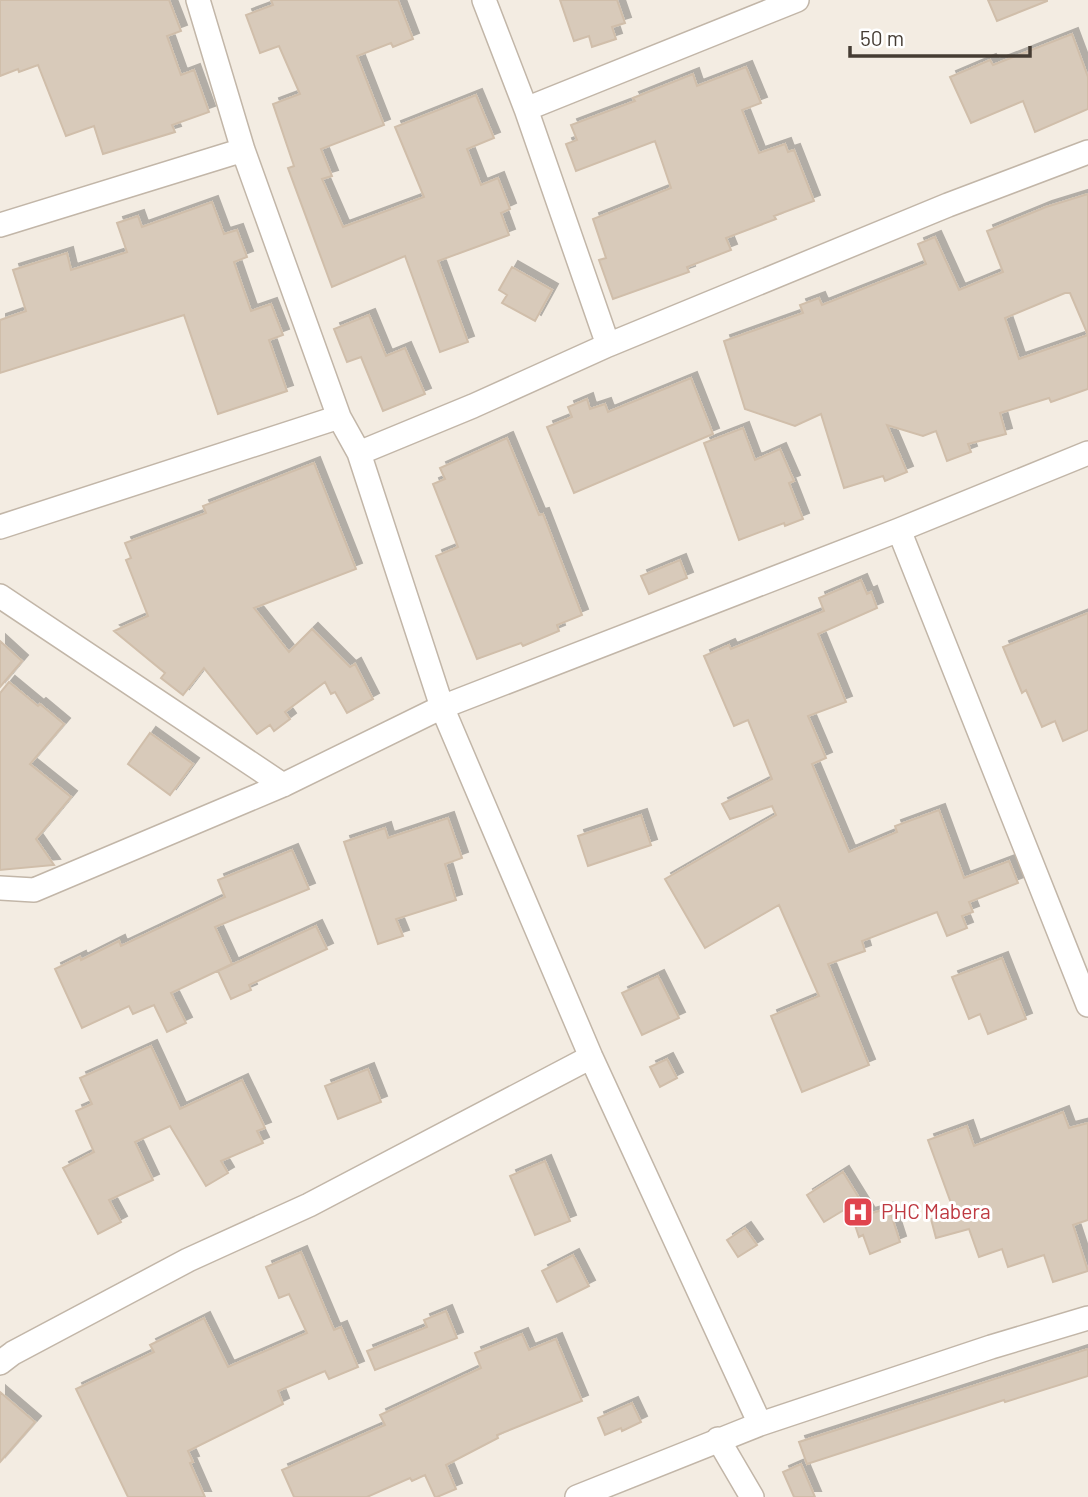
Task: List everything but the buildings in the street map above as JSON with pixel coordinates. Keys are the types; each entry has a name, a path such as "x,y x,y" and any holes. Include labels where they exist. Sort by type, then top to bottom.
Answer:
{"street":[{"path":"198,0 243,150 339,417 359,453 442,707 591,1057 760,1424"},
{"path":"484,0 526,110 608,345"},
{"path":"526,110 796,0"},
{"path":"0,225 243,150"},
{"path":"359,453 473,406 608,345 948,205 1088,152"},
{"path":"0,527 339,417"},
{"path":"0,888 34,890 283,785 442,707 899,530 1088,453"},
{"path":"899,530 1088,1005"},
{"path":"0,596 283,785"},
{"path":"0,1363 13,1353 188,1260 309,1205 591,1057"},
{"path":"577,1497 760,1424 991,1347 1088,1318"},
{"path":"718,1439 752,1497"}],"place":[{"name":"PHC Mabera","path":"858,1212"}]}
